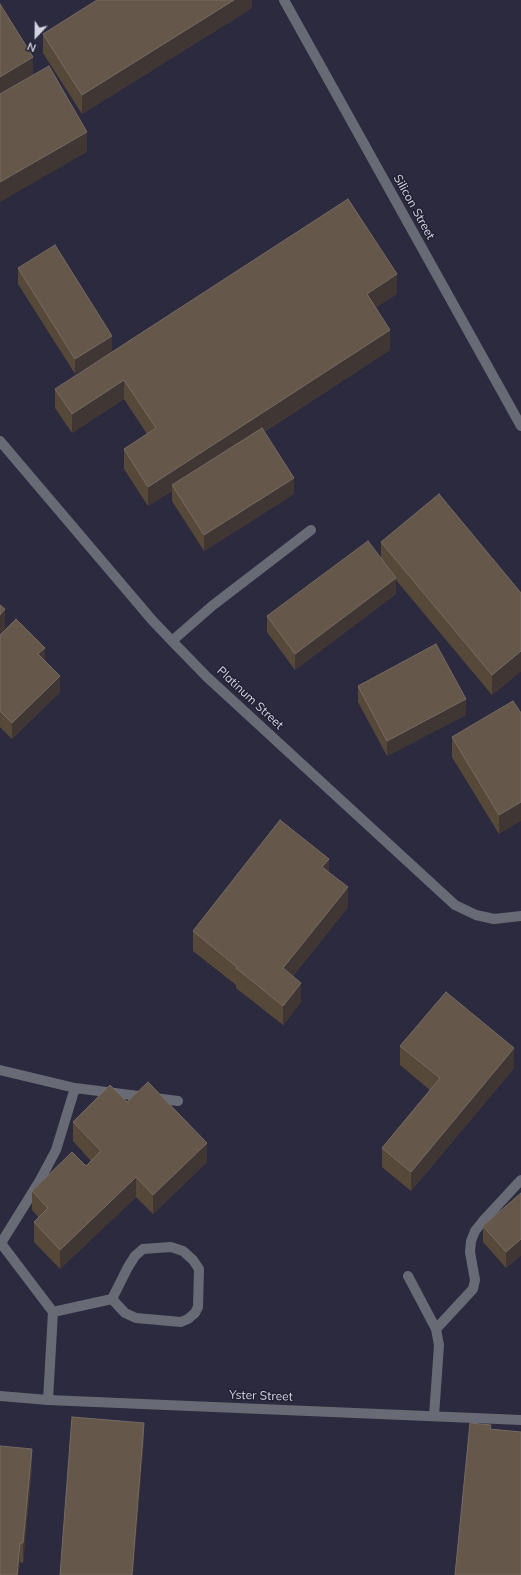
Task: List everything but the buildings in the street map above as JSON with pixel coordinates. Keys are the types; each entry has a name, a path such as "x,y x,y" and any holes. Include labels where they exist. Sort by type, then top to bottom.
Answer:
{"street":[{"name":"Silicon Street","path":"284,0 521,426"},
{"name":"Platinum Street","path":"0,441 142,608 172,641 208,677 455,905 476,915 494,919 521,916"},
{"path":"172,641 212,606 312,530"},
{"path":"0,1070 75,1088 178,1101"},
{"path":"48,1400 53,1312 1,1242 39,1182 56,1150 75,1088"},
{"path":"436,1329 473,1289 475,1280 470,1252 471,1241 475,1231 521,1180"},
{"path":"171,1247 183,1251 193,1260 199,1269 198,1307 195,1313 188,1319 181,1322 136,1318 125,1313 112,1299 135,1256 144,1249 171,1247"},
{"path":"408,1276 436,1329 439,1345 434,1416"},
{"path":"53,1312 112,1299"},
{"name":"Yster Street","path":"0,1396 48,1400 521,1420"}]}
